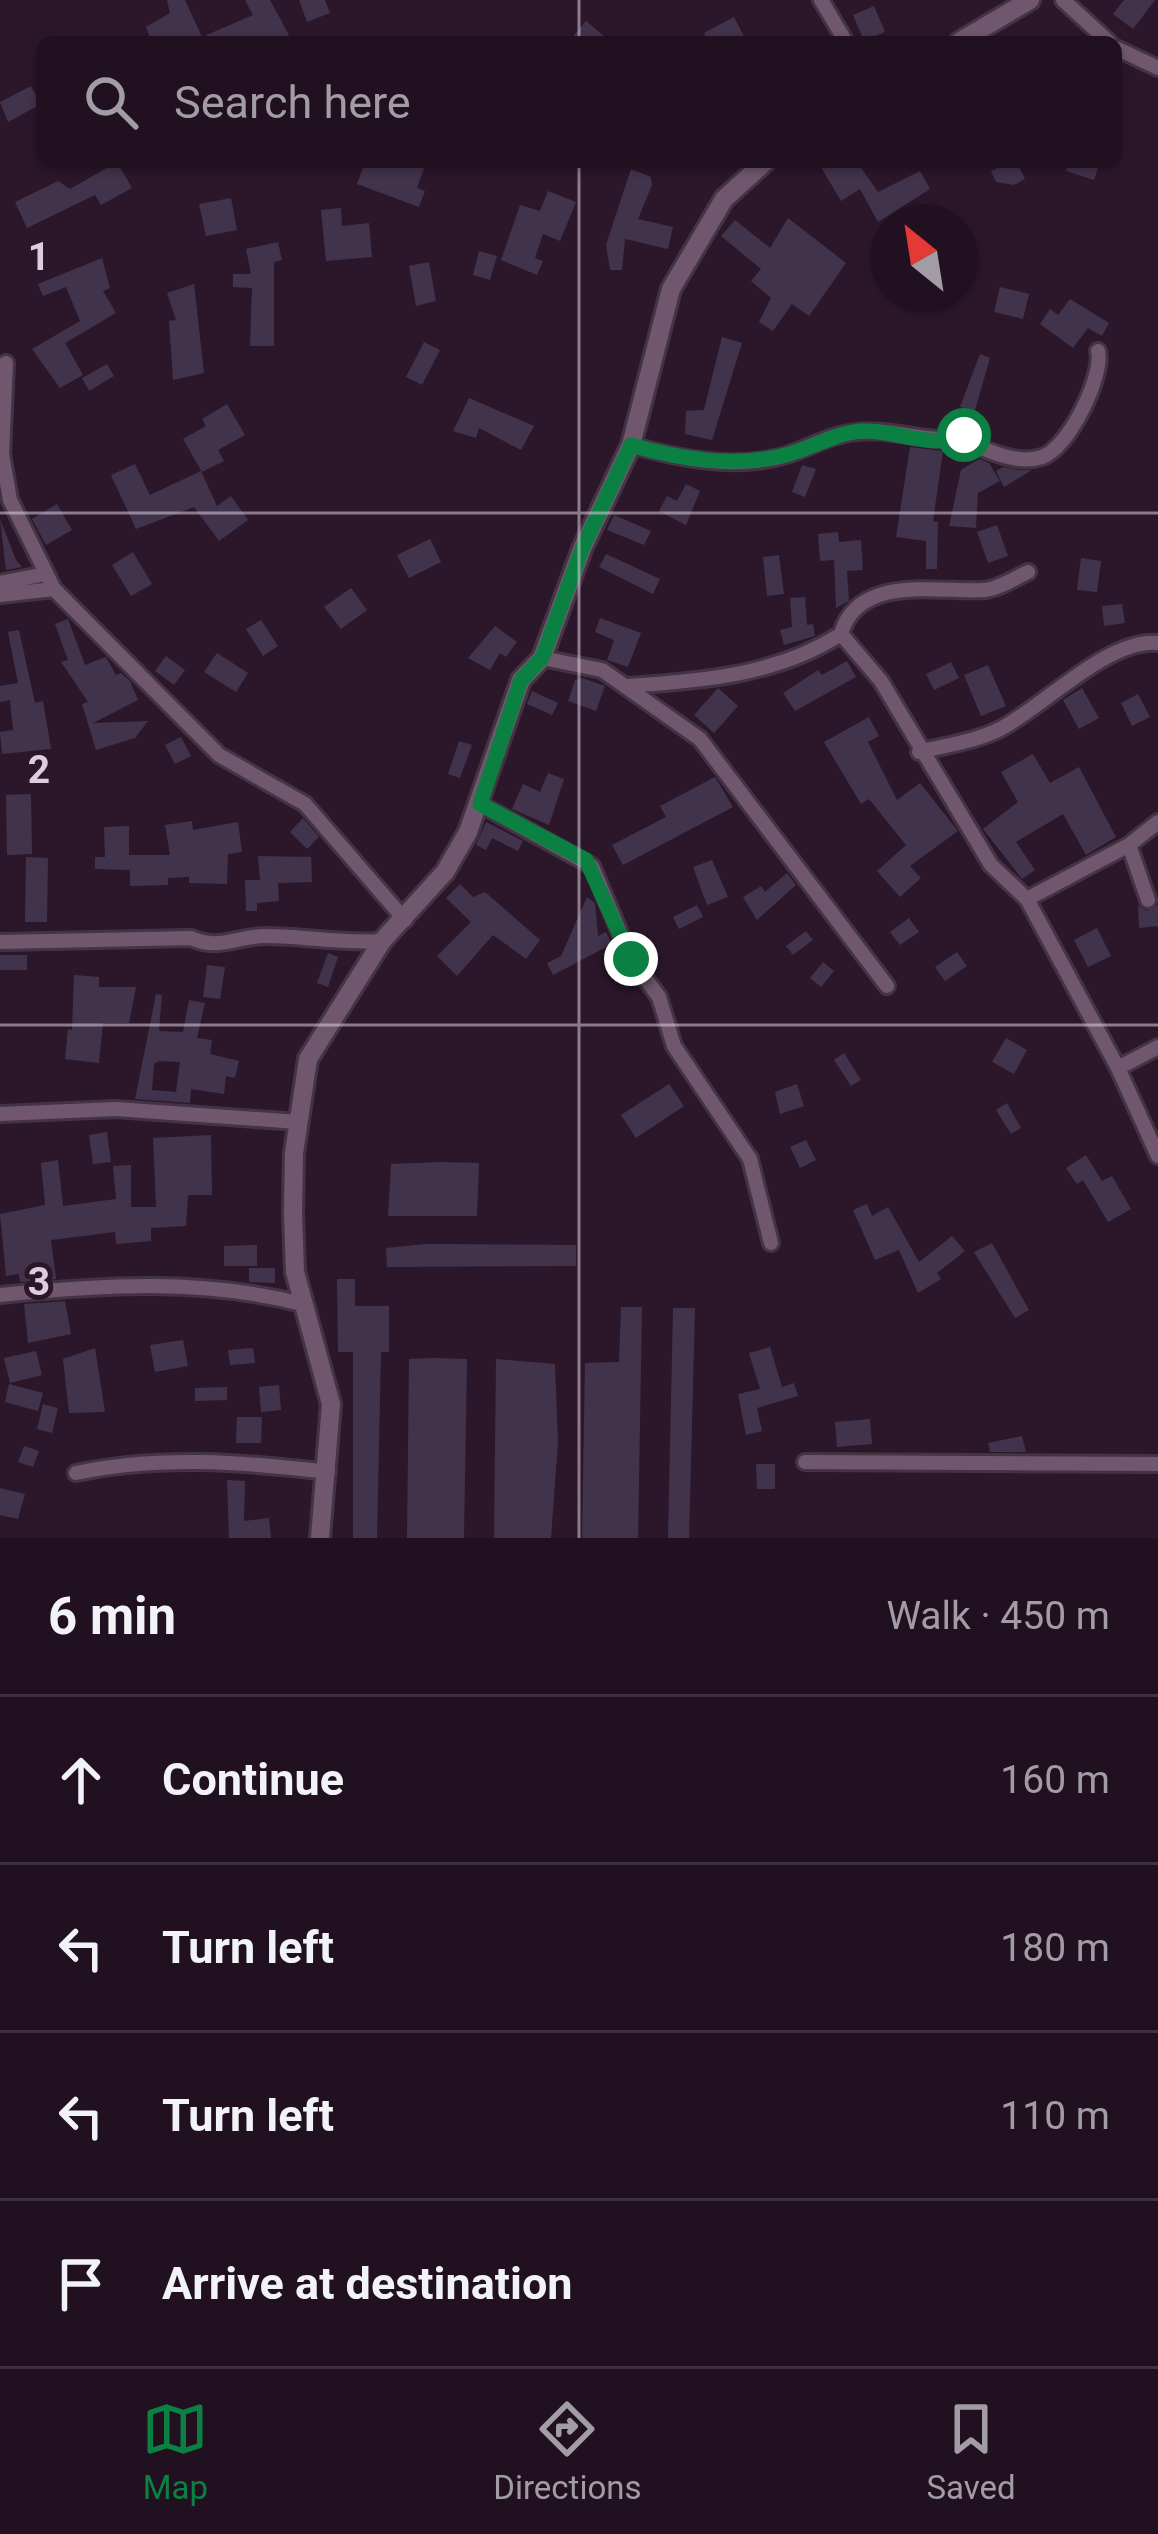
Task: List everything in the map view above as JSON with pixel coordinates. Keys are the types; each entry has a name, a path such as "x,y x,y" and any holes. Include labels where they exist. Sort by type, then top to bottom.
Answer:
{"street":[{"path":"821,0 842,36"},
{"path":"969,36 1030,0"},
{"path":"1063,0 1102,36"},
{"path":"1122,51 1158,68"},
{"path":"320,1538 331,1404 302,1304 293,1213 298,1122 308,1059 382,941 445,872 480,804 521,680 542,658 582,549 631,445 671,289 724,199 758,168"},
{"path":"631,445 694,460 738,460 782,456 836,434 860,431 958,439 1001,456 1040,459 1055,450 1094,385 1101,365 1098,351"},
{"path":"6,363 2,454 10,500 54,589 219,755 305,804 405,920"},
{"path":"958,439 971,420"},
{"path":"628,686 751,670 809,655 842,634 845,621 883,593 953,586 986,591 1028,572"},
{"path":"0,583 46,574"},
{"path":"0,596 54,589"},
{"path":"842,634 881,681 991,865 1027,899 1118,1068 1158,1156"},
{"path":"920,752 997,730 1086,670 1143,641 1158,643"},
{"path":"542,658 602,670 700,739 887,986"},
{"path":"480,804 592,866 631,959 659,997 674,1046 750,1160 771,1244"},
{"path":"1027,899 1129,845 1158,822"},
{"path":"1129,845 1148,900"},
{"path":"0,942 191,938 212,947 260,936 336,944 382,941"},
{"path":"1118,1068 1158,1047"},
{"path":"0,1114 116,1109 298,1122"},
{"path":"0,1295 126,1282 256,1292 302,1304"},
{"path":"76,1473 129,1462 254,1463 328,1472"},
{"path":"805,1462 1158,1464"}],"building":[{"path":"167,0 185,0 202,36 150,36 146,27 170,13"},
{"path":"245,0 270,0 289,35 204,36 253,15"},
{"path":"299,0 325,0 330,13 307,22"},
{"path":"1124,0 1155,0 1133,29 1113,14"},
{"path":"874,6 885,32 862,36 853,15"},
{"path":"734,17 744,36 705,36"},
{"path":"586,21 604,36 573,36"},
{"path":"31,86 36,95 36,107 8,122 0,102"},
{"path":"107,168 120,168 132,188 101,205 95,195 27,228 15,202 58,181 70,189"},
{"path":"363,168 424,168 417,188 425,191 419,207 357,184"},
{"path":"822,168 861,168 878,192 920,171 930,189 906,204 870,207 860,189 841,201"},
{"path":"1020,168 1025,179 1014,185 996,182 991,171"},
{"path":"1067,168 1098,168 1094,180"},
{"path":"631,169 651,177 638,219 673,227 668,249 625,239 622,270 610,270 606,245"},
{"path":"548,191 576,202 560,241 543,234 535,258 543,261 537,275 501,260 520,205 540,211"},
{"path":"231,198 237,230 206,236 199,204"},
{"path":"341,208 342,226 369,223 372,257 326,261 321,210"},
{"path":"788,218 846,263 809,316 792,304 773,331 759,322 771,298 751,281 761,269 721,236 735,220 770,248"},
{"path":"278,242 282,260 274,262 274,346 250,346 252,288 233,287 233,274 251,274 246,249"},
{"path":"479,251 497,256 490,280 473,275"},
{"path":"102,258 110,288 103,291 116,313 65,343 83,375 60,388 32,349 80,321 66,287 43,296 38,284"},
{"path":"429,262 436,301 416,306 409,266"},
{"path":"194,284 204,373 173,380 169,321 176,320 167,293"},
{"path":"1000,287 1029,294 1023,319 994,312"},
{"path":"1070,299 1109,323 1102,336 1088,328 1073,348 1040,324 1050,309 1058,315"},
{"path":"722,337 742,343 712,440 685,434 686,411 704,410"},
{"path":"424,342 440,350 422,385 406,377"},
{"path":"980,354 990,358 975,410 960,407"},
{"path":"107,364 114,376 89,391 82,378"},
{"path":"469,398 534,426 521,450 479,428 476,438 453,431"},
{"path":"227,404 245,435 218,450 224,461 202,472 183,439 206,426 202,419"},
{"path":"910,447 943,451 933,521 938,522 937,569 926,569 926,541 896,537"},
{"path":"979,459 989,463 1000,481 978,493 976,528 949,526 961,470"},
{"path":"135,464 150,495 201,471 217,506 231,496 248,520 219,541 194,507 136,529 111,475"},
{"path":"802,465 816,469 805,497 792,492"},
{"path":"1003,467 1032,470 1004,487 996,471"},
{"path":"686,484 700,491 686,525 659,511 667,496 677,501"},
{"path":"57,504 72,530 46,545 32,519"},
{"path":"614,515 651,531 644,545 607,530"},
{"path":"0,519 16,560 22,567 6,570"},
{"path":"997,525 1008,556 988,563 977,532"},
{"path":"838,532 839,542 861,540 863,570 847,571 849,601 836,608 834,560 820,561 818,534"},
{"path":"430,539 441,562 409,578 397,555"},
{"path":"133,552 152,584 131,596 112,565"},
{"path":"606,554 660,579 653,594 599,567"},
{"path":"779,555 784,594 767,596 763,557"},
{"path":"1081,558 1101,561 1097,592 1077,590"},
{"path":"351,588 367,610 341,629 324,607"},
{"path":"805,597 807,625 813,624 815,636 784,645 780,630 792,627 790,598"},
{"path":"1122,604 1125,623 1104,626 1102,606"},
{"path":"600,618 641,633 628,667 607,660 614,640 595,632"},
{"path":"68,619 85,665 106,657 116,675 121,673 130,681 138,700 93,723 148,721 135,738 96,750 82,704 88,702 61,662 68,660 55,624"},
{"path":"261,620 278,646 263,656 246,629"},
{"path":"495,626 517,642 506,657 500,653 490,670 468,658"},
{"path":"19,630 35,703 43,701 51,749 2,754 0,732 13,730 10,700 0,702 0,686 18,683 8,632"},
{"path":"217,653 248,673 236,692 204,672"},
{"path":"166,656 185,670 174,685 155,671"},
{"path":"847,661 856,677 795,711 783,693 818,670 822,675"},
{"path":"951,662 959,678 934,690 926,674"},
{"path":"988,665 1006,706 981,716 964,675"},
{"path":"575,680 605,686 596,711 568,701"},
{"path":"718,688 738,706 714,733 694,715"},
{"path":"1082,688 1099,718 1079,729 1063,700"},
{"path":"532,691 558,703 552,715 527,704"},
{"path":"1138,694 1150,717 1132,726 1121,703"},
{"path":"869,717 879,736 868,742 897,800 920,783 958,831 910,866 921,878 900,897 877,871 906,845 869,799 861,804 824,742"},
{"path":"181,737 191,756 175,764 165,745"},
{"path":"459,741 472,745 460,778 448,774"},
{"path":"1033,754 1050,783 1079,767 1116,837 1086,855 1063,814 1016,842 1035,870 1022,879 983,829 1018,802 1001,772"},
{"path":"548,773 564,779 549,825 512,809 523,784 540,792"},
{"path":"715,777 733,807 623,865 612,845 666,817 660,806"},
{"path":"31,794 32,854 7,855 6,795"},
{"path":"303,818 319,837 307,849 290,832"},
{"path":"192,821 193,830 238,822 242,852 228,854 227,884 189,883 189,877 168,878 168,885 130,886 130,870 95,869 95,857 105,857 104,827 129,826 129,855 170,855 165,825"},
{"path":"486,822 523,841 518,851 492,838 486,850 476,845"},
{"path":"258,856 311,857 312,882 278,883 279,901 257,903 257,911 246,911 245,880 260,880"},
{"path":"26,857 48,858 47,922 25,922"},
{"path":"712,860 728,897 707,905 693,867"},
{"path":"787,873 796,885 757,920 743,897 761,886 765,892"},
{"path":"460,884 473,897 485,892 540,940 526,959 493,935 457,976 437,956 471,922 446,898"},
{"path":"587,897 595,903 598,936 606,932 612,944 553,975 547,963 561,956"},
{"path":"697,905 703,917 679,929 673,917"},
{"path":"1158,905 1158,926 1139,928 1138,906 1147,911"},
{"path":"909,918 919,932 900,945 890,932"},
{"path":"1097,928 1111,956 1088,967 1074,940"},
{"path":"806,931 813,940 793,955 786,946"},
{"path":"957,952 967,966 945,981 935,967"},
{"path":"328,953 338,957 328,987 317,983"},
{"path":"0,955 27,955 27,970 0,970"},
{"path":"823,962 834,971 821,987 810,978"},
{"path":"207,965 225,967 220,999 203,997"},
{"path":"74,975 99,977 99,987 136,987 129,1023 103,1023 99,1063 65,1059 68,1029 72,1030"},
{"path":"156,994 162,995 159,1031 183,1032 189,1000 205,1003 197,1038 212,1040 210,1054 239,1061 235,1078 226,1076 224,1094 191,1089 190,1103 135,1099","holes":["180,1062 176,1092 152,1090 154,1064"]},
{"path":"1006,1038 1027,1050 1014,1074 992,1062"},
{"path":"844,1053 861,1080 851,1086 834,1060"},
{"path":"669,1084 684,1106 636,1138 621,1115"},
{"path":"797,1084 804,1106 780,1114 775,1092"},
{"path":"1007,1103 1021,1128 1011,1134 996,1110"},
{"path":"107,1132 111,1162 93,1164 89,1135"},
{"path":"211,1135 212,1195 188,1195 186,1226 151,1228 151,1241 116,1244 115,1232 51,1240 56,1279 20,1282 19,1274 6,1276 0,1214 45,1205 41,1163 58,1160 63,1206 116,1199 113,1166 131,1165 131,1207 156,1207 153,1138"},
{"path":"806,1140 816,1160 800,1168 790,1147"},
{"path":"1086,1155 1102,1181 1112,1176 1131,1209 1108,1222 1083,1180 1077,1184 1066,1168"},
{"path":"479,1163 477,1216 388,1216 391,1164"},
{"path":"867,1204 872,1216 888,1207 919,1262 952,1236 965,1251 937,1273 941,1279 918,1293 899,1250 875,1260 853,1210"},
{"path":"992,1243 1029,1310 1015,1318 974,1252"},
{"path":"257,1245 257,1266 224,1266 224,1246"},
{"path":"576,1245 576,1266 387,1267 386,1248"},
{"path":"249,1268 275,1268 275,1283 249,1282"},
{"path":"337,1279 355,1279 355,1306 389,1306 389,1352 381,1352 377,1538 353,1538 353,1352 338,1352"},
{"path":"65,1301 71,1334 28,1343 24,1304"},
{"path":"621,1307 642,1307 638,1538 582,1538 585,1363 619,1362"},
{"path":"673,1308 695,1308 689,1538 668,1538"},
{"path":"183,1340 188,1366 155,1372 150,1345"},
{"path":"770,1347 782,1387 794,1383 798,1396 757,1408 762,1431 746,1435 738,1394 760,1389 749,1353"},
{"path":"95,1348 105,1412 69,1413 63,1359"},
{"path":"253,1348 255,1363 230,1365 228,1350"},
{"path":"36,1351 42,1375 10,1383 4,1358"},
{"path":"409,1359 467,1359 464,1538 407,1538"},
{"path":"496,1359 555,1364 558,1442 551,1538 494,1538"},
{"path":"9,1384 43,1393 38,1411 5,1402"},
{"path":"279,1385 281,1410 261,1412 259,1387"},
{"path":"227,1387 227,1400 195,1401 195,1388"},
{"path":"43,1404 58,1408 52,1433 37,1429"},
{"path":"237,1417 262,1417 261,1443 236,1443"},
{"path":"870,1419 872,1444 837,1447 835,1422"},
{"path":"1022,1436 1026,1452 990,1452 988,1443"},
{"path":"24,1446 39,1451 33,1467 18,1462"},
{"path":"756,1464 775,1464 775,1489 757,1489"},
{"path":"227,1480 245,1481 244,1521 269,1518 271,1538 229,1538"},
{"path":"0,1488 25,1494 18,1519 0,1515"}],"route":[{"path":"631,959 592,866 480,804 521,680 542,658 582,549 631,445 694,460 738,460 782,456 836,434 860,431 943,440 964,435"}]}
